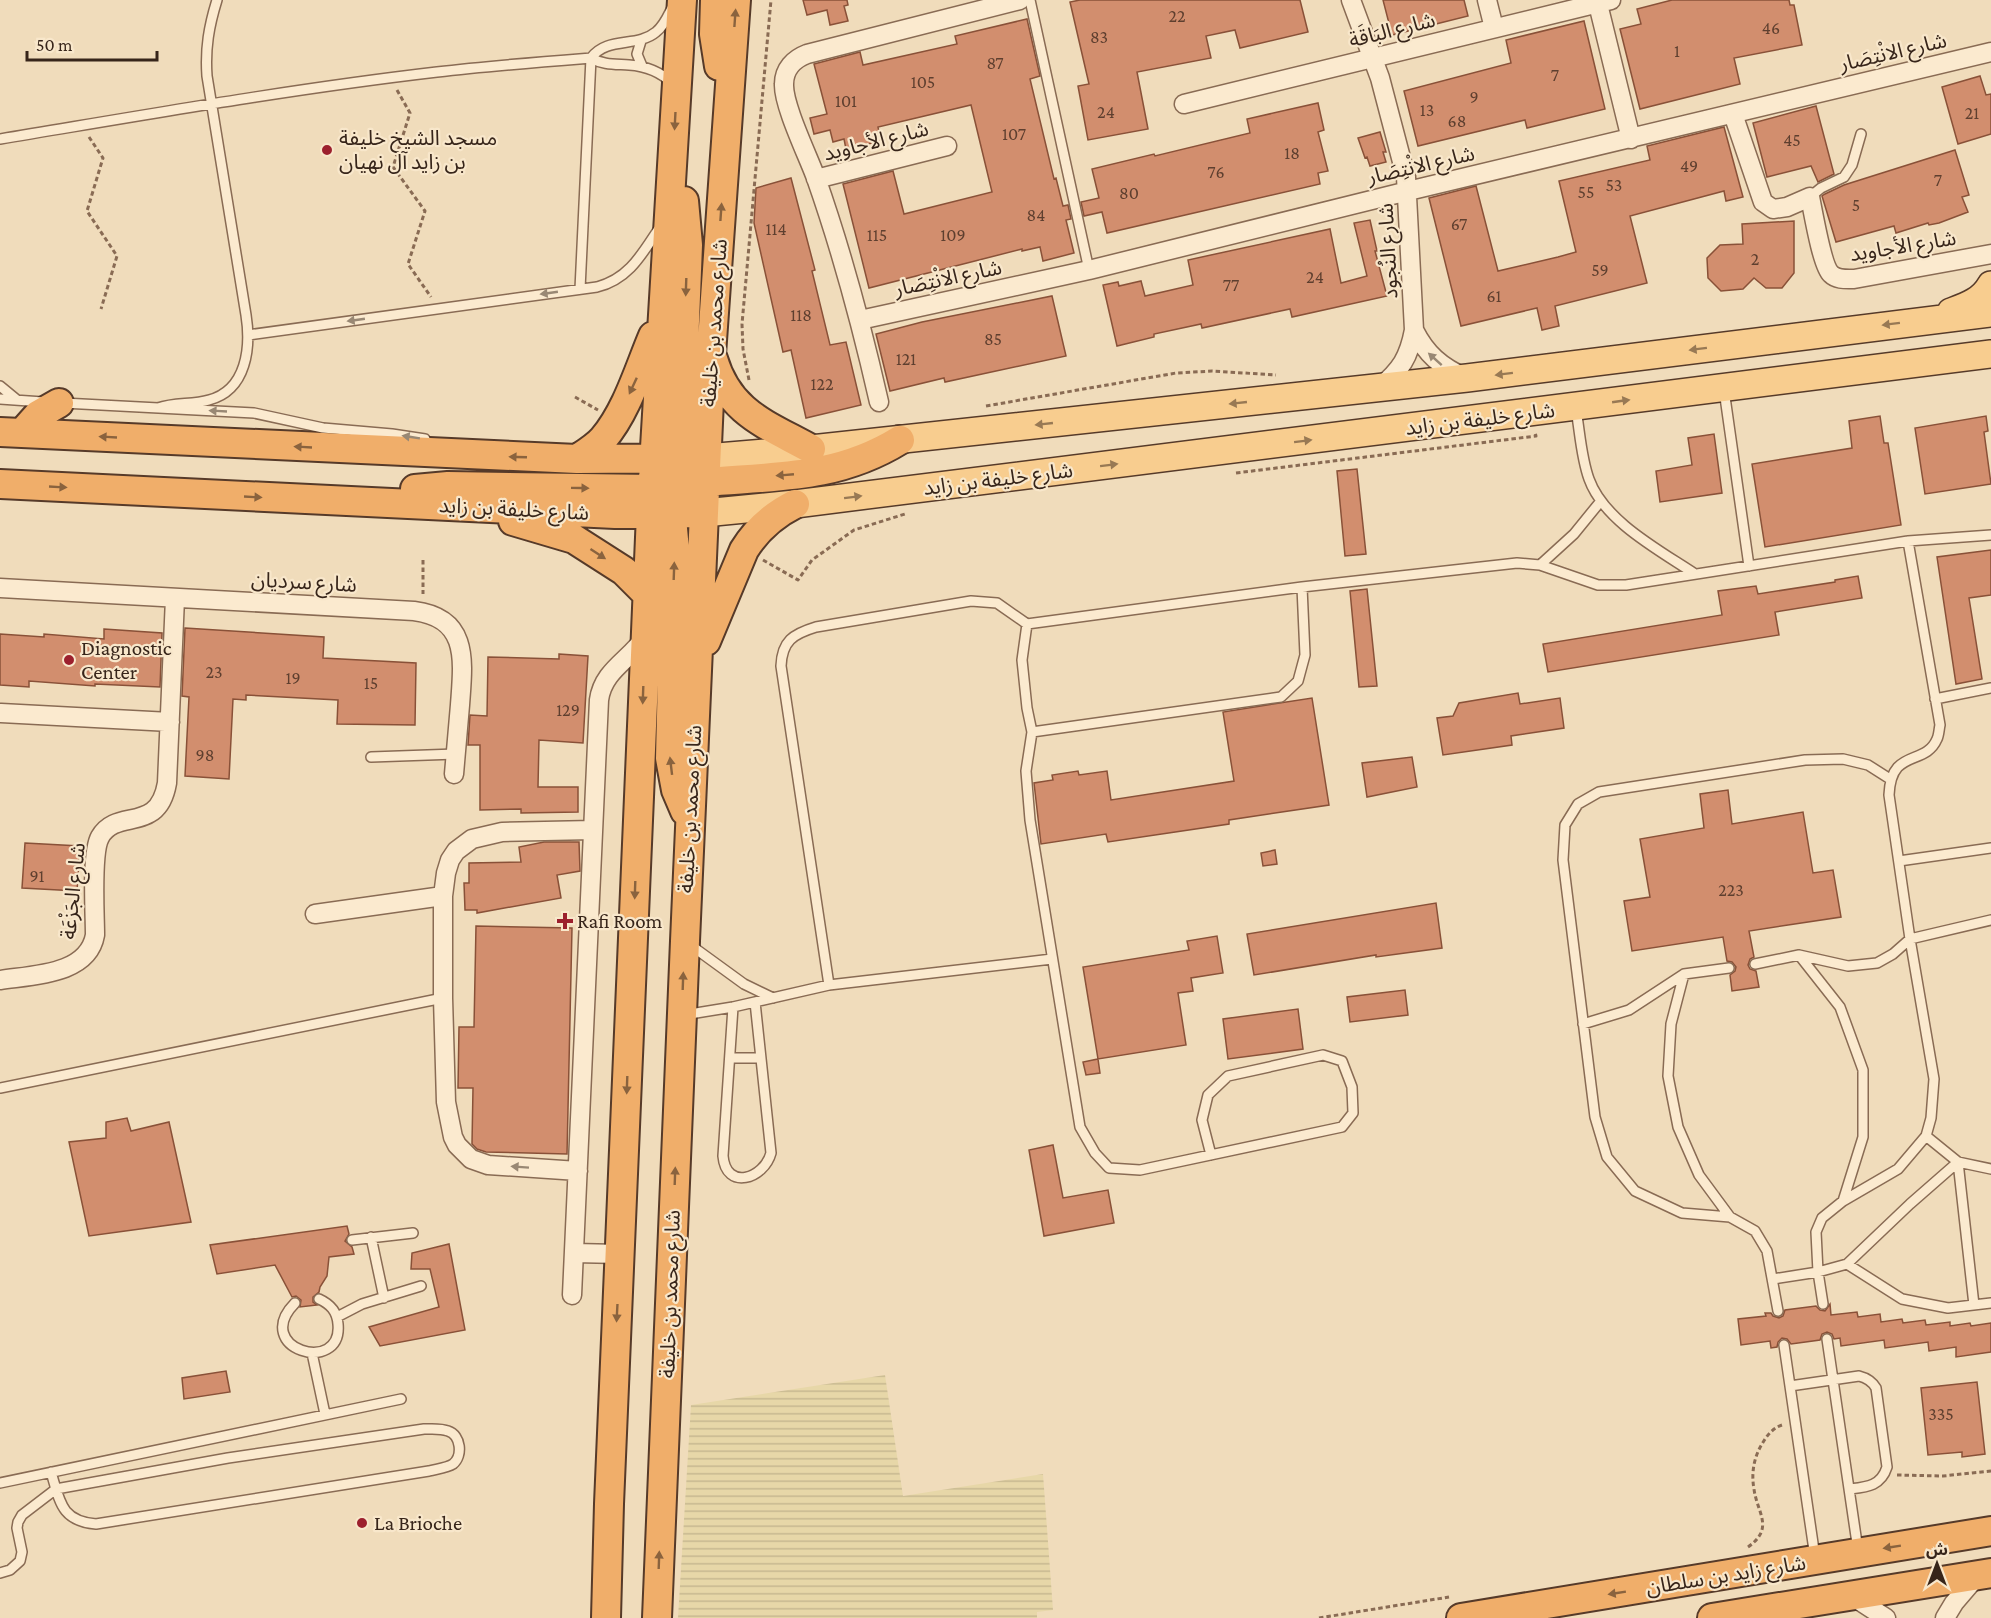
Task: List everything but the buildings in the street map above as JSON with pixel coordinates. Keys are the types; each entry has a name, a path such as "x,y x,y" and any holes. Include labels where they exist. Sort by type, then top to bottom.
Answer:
{"highway":[{"name":"شارع محمد بن خليفة","path":"657,1618 704,513 676,484 663,312 682,0"},
{"path":"715,0 715,50 723,79 730,93"},
{"name":"شارع محمد بن خليفة","path":"609,1614 609,1504 648,595 711,355 736,0"},
{"path":"672,168 682,190 688,245 676,484 670,758 676,790 690,821"},
{"path":"577,459 597,445 609,431 631,390 663,312"},
{"path":"711,355 724,386 746,413 811,449"},
{"path":"11,433 59,403"},
{"name":"شارع خليفة بن زايد","path":"11,433 577,459 676,484"},
{"path":"377,503 394,495 429,487 676,484 828,470 866,459 900,440"},
{"name":"شارع خليفة بن زايد","path":"0,484 464,507 676,484"},
{"path":"697,663 744,550 766,523 795,504"},
{"path":"464,507 574,539 624,571 648,595"},
{"name":"شارع زايد بن سلطان","path":"1461,1607 1816,1560 1991,1531"},
{"path":"1783,1612 1800,1593 1813,1583 1852,1574 1858,1567 1859,1552"},
{"name":"شارع زايد بن سلطان","path":"1712,1618 1783,1612 1852,1596 1984,1574"}],"main road":[{"path":"1934,319 1976,302 1985,295 1991,285"},
{"name":"شارع خليفة بن زايد","path":"676,484 811,449 1467,378 1991,313"},
{"name":"شارع خليفة بن زايد","path":"704,513 795,504 1532,413 1991,354"}],"street":[{"name":"شارع الأجاويد","path":"879,402 860,320 816,178 784,92 784,74 791,64 807,54 1020,0"},
{"name":"شارع النُجود","path":"1351,0 1374,58 1401,155 1408,191 1414,330 1411,347 1404,363 1379,388"},
{"path":"1487,0 1494,28"},
{"name":"شارع البَاقَة","path":"1184,104 1602,1"},
{"path":"1602,1 1631,139"},
{"name":"شارع الانْتِصَار","path":"860,320 1089,270 1408,191 1991,52"},
{"path":"1733,114 1763,202 1773,209 1786,207 1810,197"},
{"name":"شارع الأجاويد","path":"816,178 946,146"},
{"name":"شارع الأجاويد","path":"1810,197 1825,263 1831,274 1840,279 1854,279 1991,254"},
{"name":"شارع النُجود","path":"1414,330 1422,346 1434,360 1450,371 1467,378"},
{"name":"شارع سرديان","path":"0,588 432,614 447,624 462,649 463,669 454,774"},
{"name":"شارع الجَزْعَة","path":"0,980 60,970 80,962 90,950 94,935 97,844 109,827 147,816 163,798 167,783 175,598"},
{"path":"572,1295 600,693 610,672 633,653 646,636"},
{"path":"1,713 170,722"},
{"path":"578,1171 488,1165 471,1159 457,1145 451,1129 446,1102 443,896 450,860 456,851 472,839 502,832 593,830"},
{"path":"315,914 443,896"},
{"path":"574,1253 620,1254"},
{"path":"1945,1618 1959,1596 1984,1574"},
{"path":"1852,1596 1886,1618"}],"lane":[{"path":"158,408 178,402 209,400 218,396 234,384 247,356 249,334 207,76 206,47 211,18 218,0"},
{"path":"580,289 591,58 599,49 611,44 641,41 658,31 677,0"},
{"path":"1030,0 1089,270"},
{"path":"641,41 637,54 642,66"},
{"path":"0,139 212,104 390,78 591,58 602,63 642,66 661,75 677,88"},
{"path":"1810,197 1821,188 1844,177 1852,165 1861,134"},
{"path":"249,334 607,285 633,267 669,213"},
{"path":"0,386 17,400"},
{"path":"1724,387 1749,566"},
{"path":"0,399 254,413 323,428 407,436 437,443 466,454"},
{"path":"1575,407 1589,478 1600,502 1630,530 1695,574"},
{"path":"1540,565 1574,534 1600,502"},
{"path":"829,985 781,666 781,653 786,644 803,631 971,601 997,603 1027,624 1302,587 1517,563 1540,565 1598,585 1626,585 1908,541 1991,535"},
{"path":"1823,1305 1818,1272 1816,1232 1822,1218 1843,1201 1899,1169 1926,1136 1931,1118 1934,1079 1889,795 1890,779 1897,767 1927,750 1937,740 1940,724 1908,541"},
{"path":"1032,732 1281,697 1298,681 1305,655 1302,587"},
{"path":"1027,624 1022,660 1032,732 1026,771 1030,820 1080,1127 1095,1153 1109,1168 1140,1170 1342,1127 1353,1113 1352,1087 1342,1061 1323,1055 1228,1076 1208,1095 1202,1120 1210,1155"},
{"path":"1935,699 1991,688"},
{"path":"371,757 456,754"},
{"path":"1730,1217 1682,1213 1635,1191 1606,1157 1594,1117 1563,860 1565,825 1578,804 1599,792 1805,760 1843,759 1868,765 1890,779"},
{"path":"1899,861 1991,848"},
{"path":"1755,964 1799,954 1848,966 1877,963 1893,954 1910,939 1991,920"},
{"path":"685,941 744,984 773,998"},
{"path":"1799,954 1840,1007 1863,1070 1863,1137 1843,1201"},
{"path":"682,1015 733,1007 829,985 1052,959"},
{"path":"1583,1024 1629,1011 1684,974 1729,968"},
{"path":"1684,974 1671,1024 1668,1076 1678,1127 1699,1175 1730,1217 1755,1231 1767,1251 1778,1311"},
{"path":"0,1088 443,998"},
{"path":"733,1007 723,1166 728,1173 737,1178 747,1178 766,1165 771,1154 755,1002"},
{"path":"730,1058 761,1058"},
{"path":"1926,1136 1958,1162 1991,1169"},
{"path":"1773,1279 1818,1272 1847,1264 1958,1162"},
{"path":"1958,1162 1974,1305"},
{"path":"352,1240 413,1233"},
{"path":"371,1237 384,1298"},
{"path":"1847,1264 1902,1299 1948,1308 1991,1303"},
{"path":"337,1317 362,1304 421,1286"},
{"path":"295,1303 288,1310 284,1319 287,1339 293,1347 302,1352 312,1353 322,1351 330,1345 339,1327 337,1317 327,1303 319,1299"},
{"path":"1827,1339 1859,1552"},
{"path":"1784,1345 1816,1560"},
{"path":"312,1353 325,1414"},
{"path":"1790,1386 1859,1376 1869,1380 1876,1388 1887,1461 1885,1474 1875,1484 1850,1489"},
{"path":"0,1483 401,1399"},
{"path":"0,1573 10,1570 20,1561 22,1552 17,1528 22,1515 56,1489 228,1458 424,1429 447,1430 453,1433 458,1438 459,1452 457,1459 451,1465 429,1471 96,1524 75,1519 66,1513 60,1504 56,1489 51,1472"}],"path":[{"path":"750,381 743,349 742,316 771,0"},
{"path":"390,78 410,113 393,167 425,211 408,264 439,308"},
{"path":"81,126 103,158 87,211 117,256 101,309"},
{"path":"983,406 1176,373 1212,371 1277,375"},
{"path":"1227,474 1536,436 1532,413"},
{"path":"744,550 798,580 812,560 854,530 907,513"},
{"path":"423,560 423,612"},
{"path":"1745,1548 1754,1542 1762,1529 1761,1511 1753,1487 1757,1453 1770,1433 1779,1426 1796,1422"},
{"path":"1885,1474 1943,1476 1991,1471"},
{"path":"1319,1618 1461,1607"}],"shaded area":[{"path":"885,1375 903,1496 1043,1474 1053,1610 1037,1612 1037,1618 678,1618 691,1405"}],"place":[{"name":"مسجد الشيخ خليفة بن زايد آل نهيان","path":"327,150"},
{"name":"Diagnostic Center","path":"69,660"},
{"name":"Rafi Room","path":"565,921"},
{"name":"La Brioche","path":"362,1523"}]}
